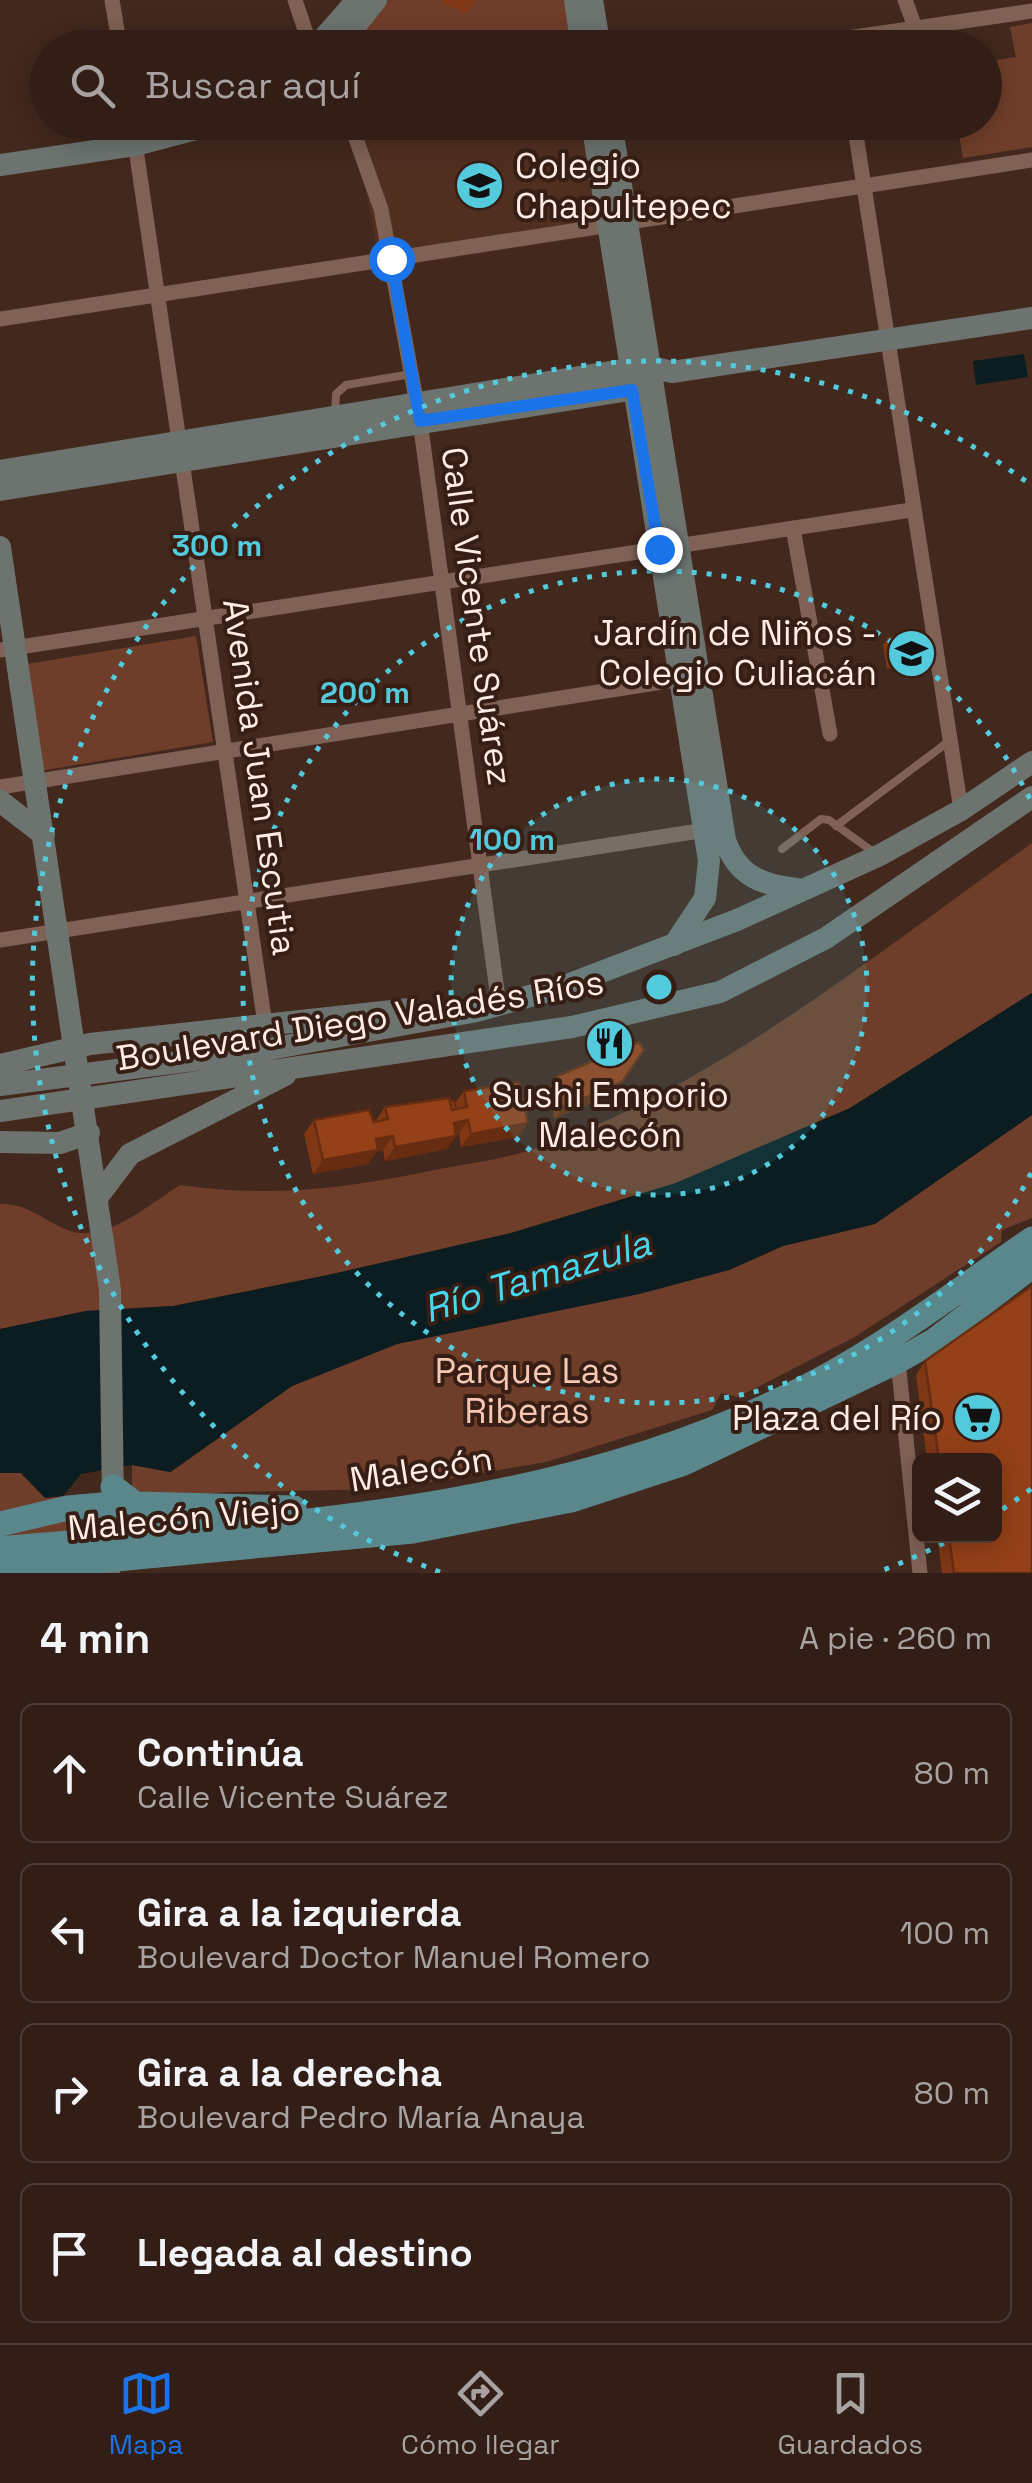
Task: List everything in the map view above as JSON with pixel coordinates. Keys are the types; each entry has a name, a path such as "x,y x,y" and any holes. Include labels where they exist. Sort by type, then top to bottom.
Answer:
{"main road":[{"path":"330,30 357,0"},
{"path":"352,30 376,0"},
{"path":"575,0 579,30"},
{"path":"592,0 597,30"},
{"path":"0,150 78,140"},
{"path":"0,165 104,140"},
{"path":"596,140 616,227 714,829 708,888 696,916 672,946"},
{"path":"612,140 616,227"},
{"path":"0,471 181,452 1032,318"},
{"path":"0,490 335,418 418,413"},
{"path":"0,547 8,649 37,781 110,1290 113,1496 109,1573"},
{"name":"Boulevard Diego Valadés Ríos","path":"0,1085 248,1053 488,1008 620,968 880,855 961,810 1032,762"},
{"name":"Boulevard Diego Valadés Ríos","path":"0,1111 572,1027 720,992 788,960 1032,797"},
{"path":"0,801 44,835"},
{"path":"714,829 748,875 764,884 797,889"},
{"path":"871,906 896,873 880,855"},
{"path":"572,1027 567,999 620,968"},
{"path":"0,1066 264,1024 447,1005 488,1008"},
{"path":"99,1198 130,1154 300,1068"},
{"path":"0,1142 60,1142 88,1124"},
{"name":"Malecón","path":"0,1550 358,1516 522,1488 638,1456 783,1399 922,1320 1032,1239"},
{"name":"Malecón Viejo","path":"0,1570 149,1565 413,1530 571,1500 684,1463 898,1361 935,1340 1032,1266"},
{"path":"898,1361 922,1320"},
{"path":"2,1524 113,1496 135,1504 317,1508 358,1516"}],"street":[{"path":"112,0 117,30"},
{"path":"295,0 306,30"},
{"path":"906,0 914,27"},
{"path":"901,30 1032,11"},
{"name":"Avenida Juan Escutia","path":"134,140 208,618 264,1024"},
{"name":"Calle Vicente Suárez","path":"358,140 391,259 418,413 482,865 488,1008"},
{"path":"857,140 911,510 961,810"},
{"path":"0,319 1032,160"},
{"path":"8,649 911,510"},
{"path":"793,528 830,734"},
{"path":"0,787 689,678"},
{"path":"0,940 714,829"},
{"path":"898,1361 920,1573"}],"lane":[{"path":"335,418 336,394 346,384 411,374"},
{"path":"836,826 952,740"},
{"path":"782,849 816,821 829,820 880,855"}],"shaded area":[{"name":"Colegio Chapultepec","path":"350,140 587,140 601,235 381,269 360,162"}],"green space":[{"path":"379,0 567,0 572,30 356,30"},
{"path":"1032,23 1032,147 963,158 960,140 1002,140 1002,59 1016,57 1010,27"},
{"path":"196,636 213,742 40,771 21,665"},
{"name":"Parque Las Riberas","path":"1032,843 1032,993 850,1108 676,1183 511,1233 173,1306 86,1311 0,1329 0,1204 26,1209 65,1229 94,1232 141,1212 180,1185 242,1191 330,1187 531,1150 596,1125 726,1056 853,972"},
{"name":"Parque Las Riberas","path":"1032,1115 1032,1218 1002,1230 1001,1242 853,1338 738,1397 721,1393 712,1410 546,1462 430,1482 418,1475 406,1479 398,1489 224,1492 132,1501 132,1465 171,1472 292,1386 397,1344 639,1294 729,1270 783,1246 875,1224"},
{"path":"0,1473 21,1473 45,1498 63,1496 67,1534 0,1539"}],"water":[{"path":"1024,354 1028,377 976,385 973,361"},
{"name":"Río Tamazula","path":"1032,993 1032,1115 875,1224 783,1246 729,1270 639,1294 397,1344 292,1386 170,1472 132,1465 81,1474 63,1496 45,1498 21,1473 0,1473 0,1329 86,1311 173,1306 328,1275 511,1233 676,1183 850,1108"}],"building":[{"path":"921,634 925,657 892,662 888,638"},
{"path":"639,1042 644,1050 622,1082 562,1108 557,1076"},
{"path":"519,1082 528,1123 471,1134 468,1120 454,1123 456,1136 395,1147 393,1136 376,1139 378,1150 323,1160 314,1120 369,1110 374,1122 388,1119 385,1107 449,1098 452,1110 467,1107 464,1091"},
{"name":"Plaza del Río","path":"1032,1286 1032,1573 954,1573 950,1543 1002,1543 1002,1453 938,1453 925,1361"}],"place":[{"name":"Colegio Chapultepec","path":"480,186"},
{"name":"Jardín de Niños - Colegio Culiacán","path":"912,653"},
{"name":"Sushi Emporio Malecón","path":"610,1043"},
{"name":"Plaza del Río","path":"977,1418"}],"route":[{"path":"391,259 420,421 632,390 659,549"}]}
